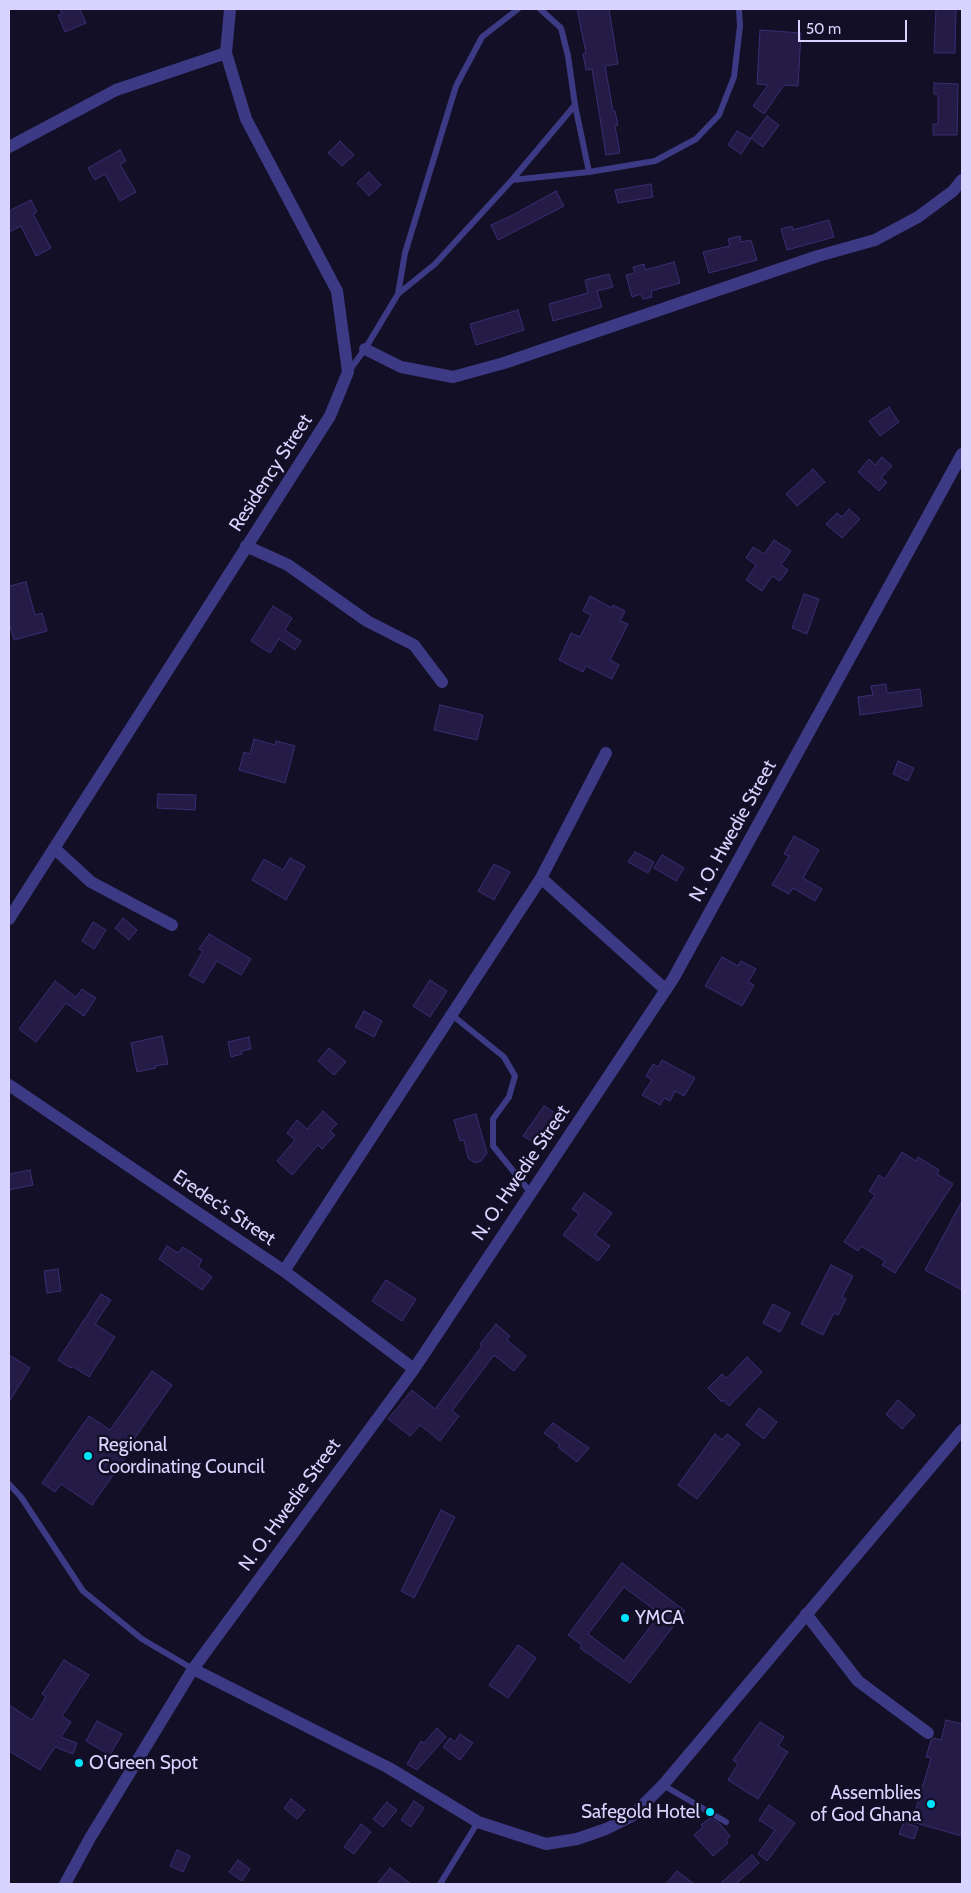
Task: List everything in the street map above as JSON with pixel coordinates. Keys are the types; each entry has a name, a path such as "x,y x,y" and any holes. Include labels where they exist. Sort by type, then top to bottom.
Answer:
{"street":[{"name":"Residency Street","path":"9,919 330,416 348,372 337,291 246,119 226,53 230,9"},
{"path":"9,147 116,90 226,53"},
{"path":"365,349 401,367 453,377 504,363 818,256 875,240 918,217 953,191 962,180"},
{"name":"N. O. Hwedie Street","path":"65,1884 90,1838 193,1669 414,1368 666,990 962,454"},
{"path":"246,546 288,565 368,621 414,646 442,682"},
{"path":"284,1271 541,878 606,753"},
{"path":"54,848 92,882 172,925"},
{"path":"541,878 666,990"},
{"name":"Eredec's Street","path":"9,1085 284,1271 414,1368"},
{"path":"193,1669 389,1768 478,1822 546,1844 577,1839 606,1829 632,1816 662,1785 962,1430"},
{"path":"806,1614 858,1681 928,1733"}],"lane":[{"path":"398,294 405,253 456,86 482,37 518,9"},
{"path":"540,9 561,28 568,56 575,105 589,172"},
{"path":"512,180 589,172 655,161 696,139 719,115 734,76 740,26 739,9"},
{"path":"348,372 365,349 398,294 435,264 512,180 575,105"},
{"path":"452,1015 504,1057 515,1076 509,1097 493,1119 493,1146 531,1193"},
{"path":"9,1484 21,1497 83,1591 142,1639 193,1669"},
{"path":"662,1785 726,1822"},
{"path":"440,1884 478,1822"}],"building":[{"path":"60,9 80,9 86,23 65,32 58,15 62,14"},
{"path":"577,9 609,9 618,64 605,66 613,111 615,111 618,125 615,126 620,153 606,155 592,69 586,70 583,54 586,53"},
{"path":"936,9 956,9 955,53 934,53"},
{"path":"760,30 801,33 798,86 784,85 764,114 753,106 768,85 757,84"},
{"path":"934,83 958,84 957,135 933,135 933,124 938,124 938,94 934,94"},
{"path":"767,116 779,125 763,147 751,138"},
{"path":"737,131 751,139 741,154 728,145"},
{"path":"340,141 354,155 342,166 328,153"},
{"path":"120,150 126,161 120,164 136,192 120,201 105,174 95,180 88,168"},
{"path":"369,172 381,185 369,196 357,183"},
{"path":"651,184 653,197 618,203 615,190"},
{"path":"556,191 564,206 498,240 491,225"},
{"path":"31,200 37,212 33,214 51,248 36,256 21,226 9,232 9,211"},
{"path":"829,220 834,237 787,250 781,229 792,226 793,230"},
{"path":"740,236 741,242 751,240 757,260 709,273 703,252 730,246 728,239"},
{"path":"674,262 680,283 651,291 652,297 643,299 641,294 632,297 626,275 635,273 633,267 644,264 645,270"},
{"path":"609,274 613,287 597,291 602,307 553,321 549,304 588,293 585,280"},
{"path":"518,310 524,330 476,345 470,324"},
{"path":"889,407 899,422 880,436 869,421"},
{"path":"882,457 892,466 881,478 887,482 879,491 858,472 869,459 875,465"},
{"path":"813,469 825,482 797,506 786,494"},
{"path":"849,509 860,519 842,538 826,524 837,513 842,517"},
{"path":"774,540 791,551 781,565 788,570 780,581 772,576 762,591 746,580 756,565 746,558 753,547 764,554"},
{"path":"26,582 35,615 42,613 47,631 14,640 9,622 9,586"},
{"path":"804,594 819,599 807,634 792,628"},
{"path":"590,596 612,608 613,605 625,611 620,621 628,624 610,660 619,665 612,679 586,666 583,672 559,660 571,633 580,637 591,615 583,611"},
{"path":"273,606 292,618 285,630 301,641 295,650 279,639 270,653 251,641"},
{"path":"886,684 887,693 920,689 922,706 860,715 858,697 873,695 871,686"},
{"path":"440,705 483,715 477,740 434,730"},
{"path":"254,739 275,745 276,741 295,746 285,783 239,770 244,752 250,754"},
{"path":"898,761 914,768 908,781 893,774"},
{"path":"158,794 196,795 195,810 157,808"},
{"path":"794,836 819,850 803,878 822,889 815,901 793,888 789,894 772,885 789,856 784,854"},
{"path":"635,852 654,862 648,873 628,862"},
{"path":"662,855 684,868 676,881 654,868"},
{"path":"290,858 305,866 286,900 252,880 264,859 283,870"},
{"path":"494,864 510,872 494,900 478,891"},
{"path":"123,918 137,930 129,940 115,928"},
{"path":"93,922 106,930 94,949 82,941"},
{"path":"209,934 251,959 241,975 217,961 203,983 189,975 203,951 199,949"},
{"path":"722,957 738,966 741,961 756,969 748,982 754,985 742,1006 705,986"},
{"path":"430,980 447,991 430,1017 413,1006"},
{"path":"55,981 76,997 82,989 96,998 84,1016 66,1003 36,1042 19,1029"},
{"path":"364,1011 382,1021 374,1037 355,1027"},
{"path":"162,1036 168,1064 137,1072 131,1043"},
{"path":"249,1037 251,1049 241,1051 242,1054 231,1057 228,1042"},
{"path":"329,1048 346,1062 334,1075 318,1061"},
{"path":"662,1060 695,1078 684,1096 675,1091 670,1101 664,1098 660,1105 642,1095 652,1080 646,1076 653,1064 658,1067"},
{"path":"544,1106 557,1114 536,1144 523,1136"},
{"path":"323,1111 337,1124 330,1131 335,1135 322,1149 318,1145 292,1175 277,1161 295,1140 287,1133 297,1120 307,1129"},
{"path":"476,1114 487,1153 481,1161 475,1163 468,1158 464,1140 460,1141 454,1120"},
{"path":"902,1152 916,1161 918,1157 939,1170 937,1174 953,1184 895,1273 882,1265 885,1261 861,1246 858,1251 844,1242 875,1195 869,1191 879,1175 885,1179"},
{"path":"30,1170 33,1185 9,1190 9,1174"},
{"path":"584,1193 612,1213 595,1235 610,1246 598,1261 563,1235 579,1214 572,1209"},
{"path":"962,1201 962,1290 925,1270"},
{"path":"167,1246 178,1253 183,1247 202,1260 198,1267 212,1277 202,1290 159,1259"},
{"path":"831,1265 853,1276 842,1297 846,1299 838,1315 834,1313 823,1335 801,1324"},
{"path":"58,1269 61,1291 47,1293 44,1271"},
{"path":"386,1280 416,1299 402,1321 372,1301"},
{"path":"101,1294 111,1300 95,1324 115,1337 89,1377 58,1360"},
{"path":"773,1304 790,1313 780,1332 763,1323"},
{"path":"496,1324 510,1336 507,1340 526,1356 514,1371 494,1355 452,1411 459,1416 440,1441 420,1425 410,1436 388,1419 412,1390 435,1409"},
{"path":"9,1355 30,1368 9,1402"},
{"path":"747,1357 762,1372 729,1406 723,1400 722,1402 708,1388 722,1374 727,1378"},
{"path":"152,1371 172,1385 132,1442 135,1444 92,1505 61,1484 55,1492 42,1483 89,1416 110,1430"},
{"path":"898,1400 915,1415 902,1429 886,1414"},
{"path":"759,1408 777,1422 764,1439 746,1425"},
{"path":"553,1423 589,1448 577,1462 558,1447 560,1445 544,1433"},
{"path":"715,1434 722,1440 727,1434 740,1444 697,1499 678,1485"},
{"path":"441,1510 455,1517 414,1598 401,1591"},
{"path":"622,1563 685,1611 630,1683 580,1648 582,1645 568,1635","holes":["624,1587 660,1614 624,1661 588,1634"]},
{"path":"518,1645 536,1658 508,1698 489,1685"},
{"path":"64,1660 89,1675 62,1716 71,1722 61,1737 77,1743 73,1754 55,1747 40,1770 9,1751 9,1705 32,1720 46,1697 42,1694"},
{"path":"946,1720 962,1724 962,1836 912,1822 931,1758 926,1757 931,1740 934,1738 941,1740"},
{"path":"97,1721 122,1734 110,1755 86,1741"},
{"path":"760,1722 784,1737 778,1746 788,1752 758,1799 728,1780 738,1764 733,1760"},
{"path":"437,1728 446,1737 417,1770 407,1764 421,1741 424,1743"},
{"path":"460,1734 473,1743 460,1760 443,1747 450,1738 455,1742"},
{"path":"291,1799 305,1810 297,1819 284,1808"},
{"path":"414,1801 424,1808 411,1827 401,1820"},
{"path":"387,1802 397,1810 383,1827 373,1819"},
{"path":"769,1805 795,1823 767,1861 758,1854 775,1830 759,1820"},
{"path":"710,1818 719,1823 730,1836 726,1840 728,1843 713,1856 694,1835 703,1827 701,1825"},
{"path":"904,1822 918,1827 914,1839 899,1834"},
{"path":"361,1824 371,1832 354,1854 344,1847"},
{"path":"177,1850 190,1856 183,1872 170,1866"},
{"path":"752,1855 759,1863 736,1884 720,1884"},
{"path":"238,1860 250,1869 242,1881 229,1872"},
{"path":"390,1868 411,1884 377,1884"},
{"path":"677,1871 694,1884 666,1884"}],"place":[{"name":"Regional Coordinating Council","path":"88,1456"},
{"name":"YMCA","path":"625,1618"},
{"name":"O'Green Spot","path":"79,1763"},
{"name":"Assemblies of God Ghana","path":"931,1804"},
{"name":"Safegold Hotel","path":"710,1812"}]}
